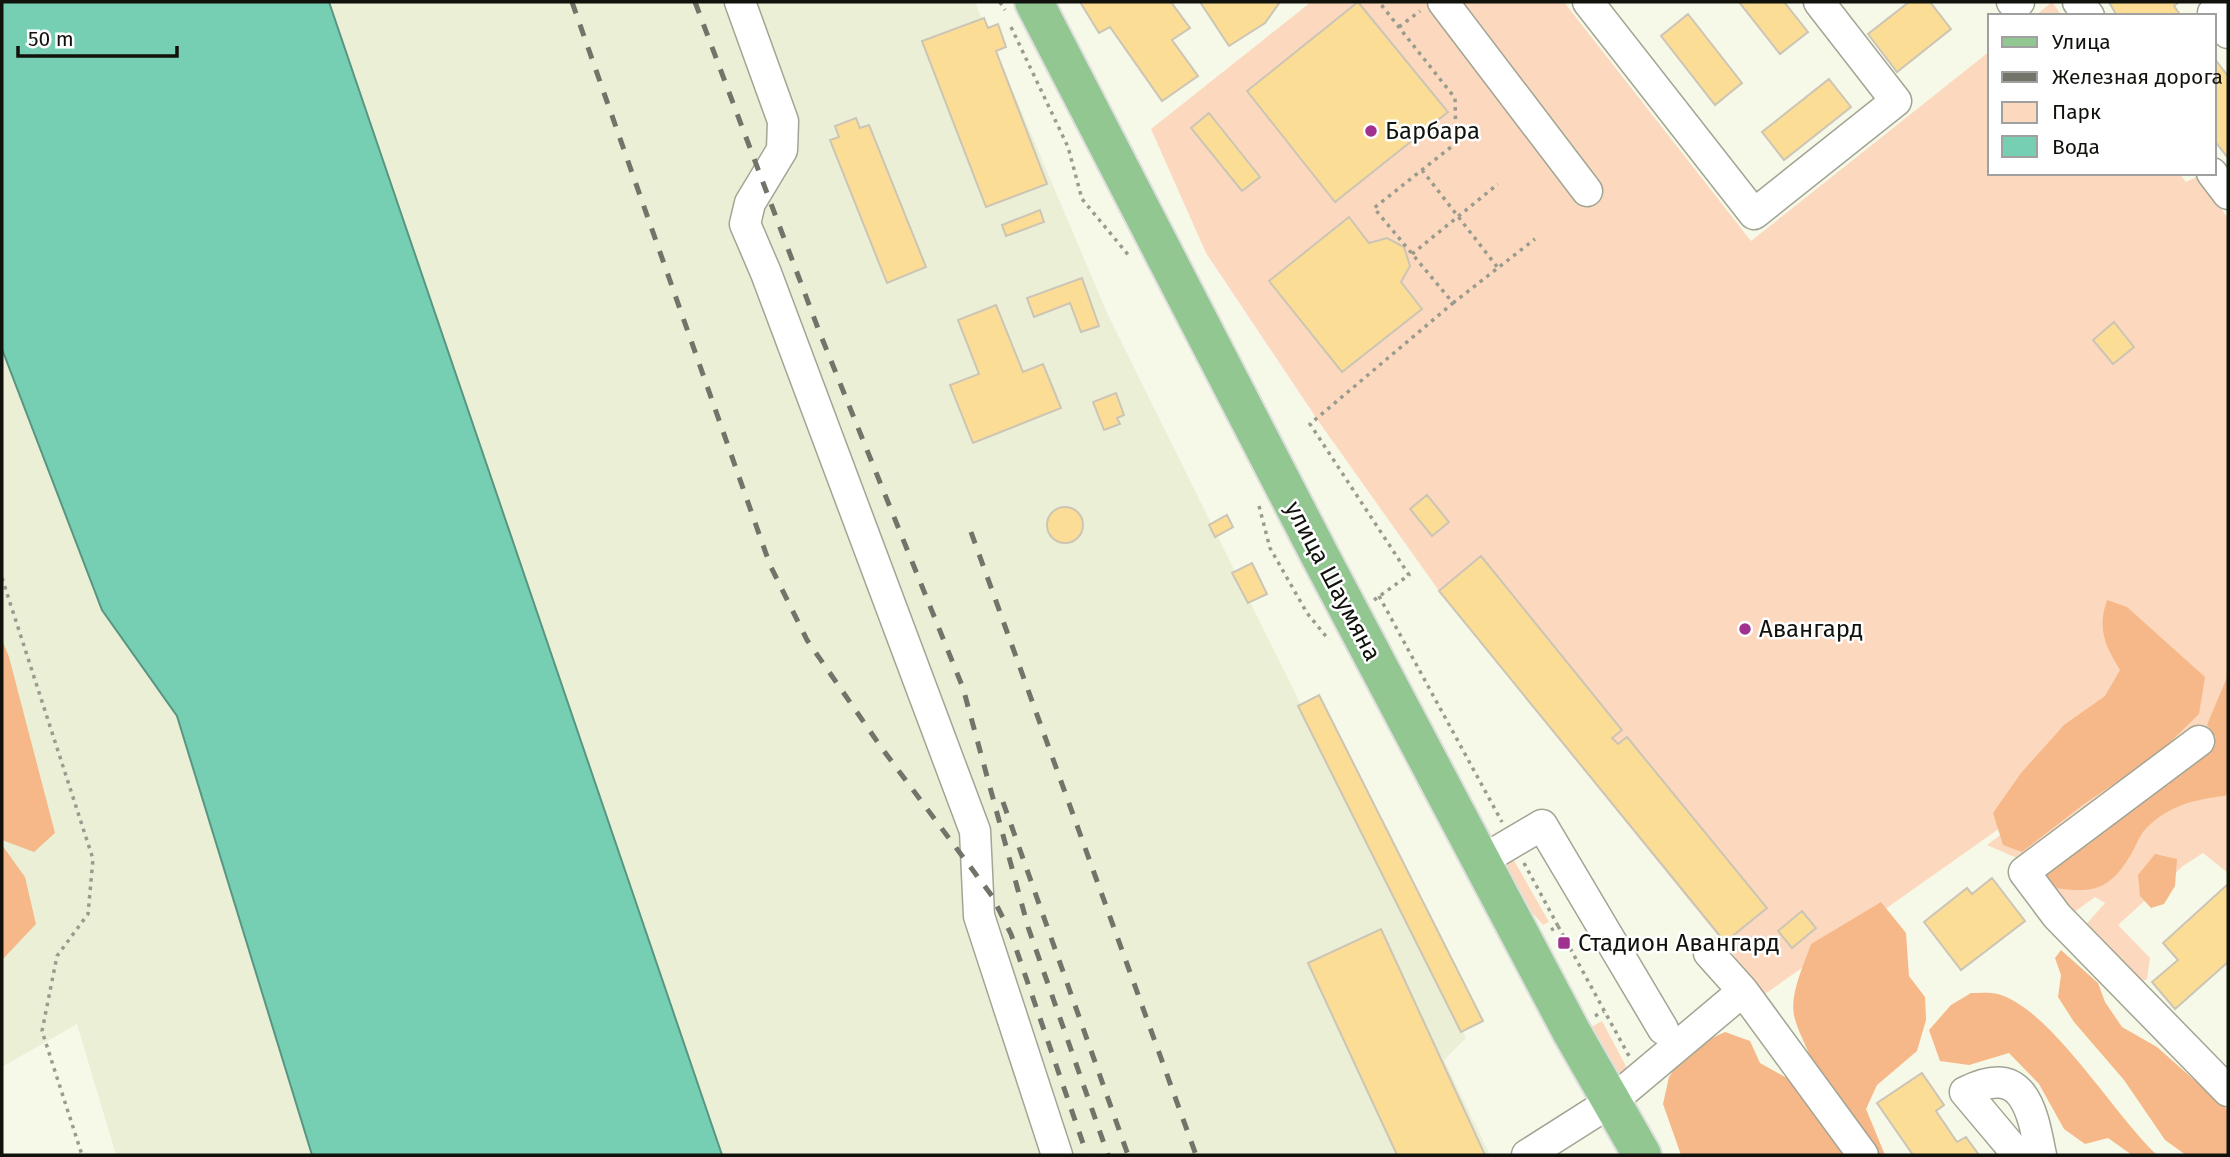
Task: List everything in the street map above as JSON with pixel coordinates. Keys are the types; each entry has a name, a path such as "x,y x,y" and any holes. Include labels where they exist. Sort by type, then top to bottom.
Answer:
{"main road":[{"name":"улица Шаумяна","path":"1016,12 1365,606 1626,1089 1642,1155"}],"street":[{"path":"740,2 783,121 782,149 750,203 745,224 766,273 975,831 979,916 1058,1155"},
{"path":"1588,2 1754,214 1896,101 1819,2"},
{"path":"2012,2 2019,2"},
{"path":"2214,14 2227,2"},
{"path":"1432,6 1587,191"},
{"path":"2216,17 2228,33"},
{"path":"2214,175 2228,194"},
{"path":"2199,741 2024,872 2057,916 2228,1091"},
{"path":"1497,851 1542,825 1663,1029"},
{"path":"1709,953 1743,991 1863,1155"},
{"path":"1527,1155 1626,1089 1743,991"},
{"path":"2018,1155 1965,1092 1988,1080 2011,1085 2032,1108 2041,1155"}],"path":[{"path":"1000,2 1016,12 1068,147 1082,199 1131,258"},
{"path":"1379,2 1455,98 1456,143 1374,208 1453,303"},
{"path":"1399,27 1432,6"},
{"path":"1422,170 1498,268"},
{"path":"1412,254 1497,184"},
{"path":"1535,239 1453,303 1310,424 1409,575 1365,606 1497,851 1558,926 1626,1089"},
{"path":"1258,501 1270,548 1307,613"},
{"path":"2,578 93,859 88,914 57,956 42,1031 82,1155"},
{"path":"1556,940 1551,930 1558,926"}],"shaded area":[{"path":"329,2 975,2 1108,315 1466,1038 1444,1060 1490,1155 722,1155"},
{"path":"2,349 102,610 177,716 312,1155 116,1155 77,1024 2,1067"},
{"path":"2107,600 2127,607 2205,677 2199,714 2156,756 2084,804 2022,852 2003,845 1993,813 2021,773 2064,725 2105,696 2120,670 2104,636 2103,620"},
{"path":"2,640 9,657 55,833 34,852 2,840"},
{"path":"2228,675 2228,792 2225,796 2191,802 2160,816 2143,832 2122,868 2107,883 2079,890 2054,888 2043,874 2198,760 2216,738 2207,725"},
{"path":"2,845 25,877 36,924 2,960"},
{"path":"2155,854 2177,859 2175,886 2164,904 2151,908 2140,896 2138,875"},
{"path":"1881,902 1906,933 1909,976 1925,997 1926,1020 1917,1051 1877,1085 1866,1109 1885,1155 1681,1155 1663,1104 1669,1077 1688,1049 1725,1032 1750,1041 1760,1063 1794,1082 1814,1071 1793,1010 1798,981 1811,944"},
{"path":"2061,950 2098,983 2105,1002 2122,1027 2157,1047 2228,1110 2228,1155 2186,1155 2165,1140 2124,1080 2074,1022 2058,997 2061,975 2055,958"},
{"path":"1971,993 1998,994 2018,1004 2039,1020 2157,1155 2132,1155 2108,1138 2085,1144 2064,1129 2039,1084 2009,1053 1969,1065 1940,1061 1929,1030 1951,1005"}],"green space":[{"path":"1311,2 1564,2 1751,241 1988,53 1988,175 2181,175 2186,182 2200,175 2228,219 2228,873 2203,853 2183,866 2118,925 2150,958 2147,979 2137,984 2083,928 2105,903 2095,897 2073,913 2019,859 1987,845 2150,722 1765,994 1439,591 1319,422 1206,253 1151,129"},
{"path":"2052,2 2061,14 2037,14"},
{"path":"1512,857 1549,922 1543,925 1513,891 1501,864"},
{"path":"1602,1021 1628,1070 1613,1078 1588,1029"}],"water":[{"path":"2,2 329,2 722,1155 312,1155 177,716 102,610 2,349"}],"building":[{"path":"1080,2 1171,2 1190,28 1172,40 1198,76 1162,101 1110,27 1099,33"},
{"path":"1200,2 1280,2 1265,23 1229,46"},
{"path":"1358,2 1448,112 1335,202 1247,91"},
{"path":"1739,2 1784,2 1808,32 1780,54"},
{"path":"1909,2 1930,2 1951,29 1897,72 1868,34"},
{"path":"2109,2 2179,2 2174,6 2180,14 2116,14"},
{"path":"1688,14 1742,83 1715,105 1661,36"},
{"path":"984,18 988,28 998,24 1006,47 996,51 1047,184 986,207 922,41"},
{"path":"2216,61 2228,76 2228,158 2216,143"},
{"path":"1829,79 1851,107 1784,160 1762,132"},
{"path":"1209,113 1260,177 1242,191 1191,128"},
{"path":"856,118 860,128 869,125 926,267 887,283 830,140 839,137 835,126"},
{"path":"1040,210 1044,222 1006,236 1002,225"},
{"path":"1349,217 1369,243 1387,238 1404,247 1410,266 1401,282 1422,309 1342,372 1269,281"},
{"path":"1082,278 1099,326 1081,332 1070,303 1034,317 1027,298"},
{"path":"996,305 1023,372 1043,364 1061,408 973,443 950,385 979,374 958,320"},
{"path":"2114,322 2134,347 2113,364 2093,340"},
{"path":"1116,393 1124,415 1117,418 1120,424 1104,430 1093,402"},
{"path":"1427,495 1449,522 1432,536 1410,509"},
{"path":"1065,507 1078,512 1083,525 1078,538 1065,543 1052,538 1047,525 1052,512"},
{"path":"1227,515 1233,527 1215,537 1209,525"},
{"path":"1481,556 1622,730 1612,738 1618,744 1627,737 1767,908 1725,942 1439,591"},
{"path":"1252,563 1267,594 1248,603 1232,573"},
{"path":"1319,695 1483,1021 1461,1032 1298,706"},
{"path":"1992,878 2025,921 1961,970 1924,922 1967,888 1972,894"},
{"path":"2228,884 2228,962 2175,1009 2152,982 2178,960 2163,943"},
{"path":"1802,911 1816,928 1792,948 1778,931"},
{"path":"1381,929 1485,1155 1397,1155 1308,963"},
{"path":"1922,1073 1944,1105 1936,1111 1957,1142 1966,1137 1979,1155 1913,1155 1877,1103"}],"railway":[{"path":"572,2 770,565 807,640 881,747 992,896 1011,934 1087,1155"},
{"path":"695,2 819,331 963,688 1028,927 1108,1155"},
{"path":"971,532 1196,1155"},
{"path":"1003,802 1128,1155"}],"place":[{"name":"Барбара","path":"1371,131"},
{"name":"Авангард","path":"1745,629"},
{"name":"Стадион Авангард","path":"1564,943"}]}
